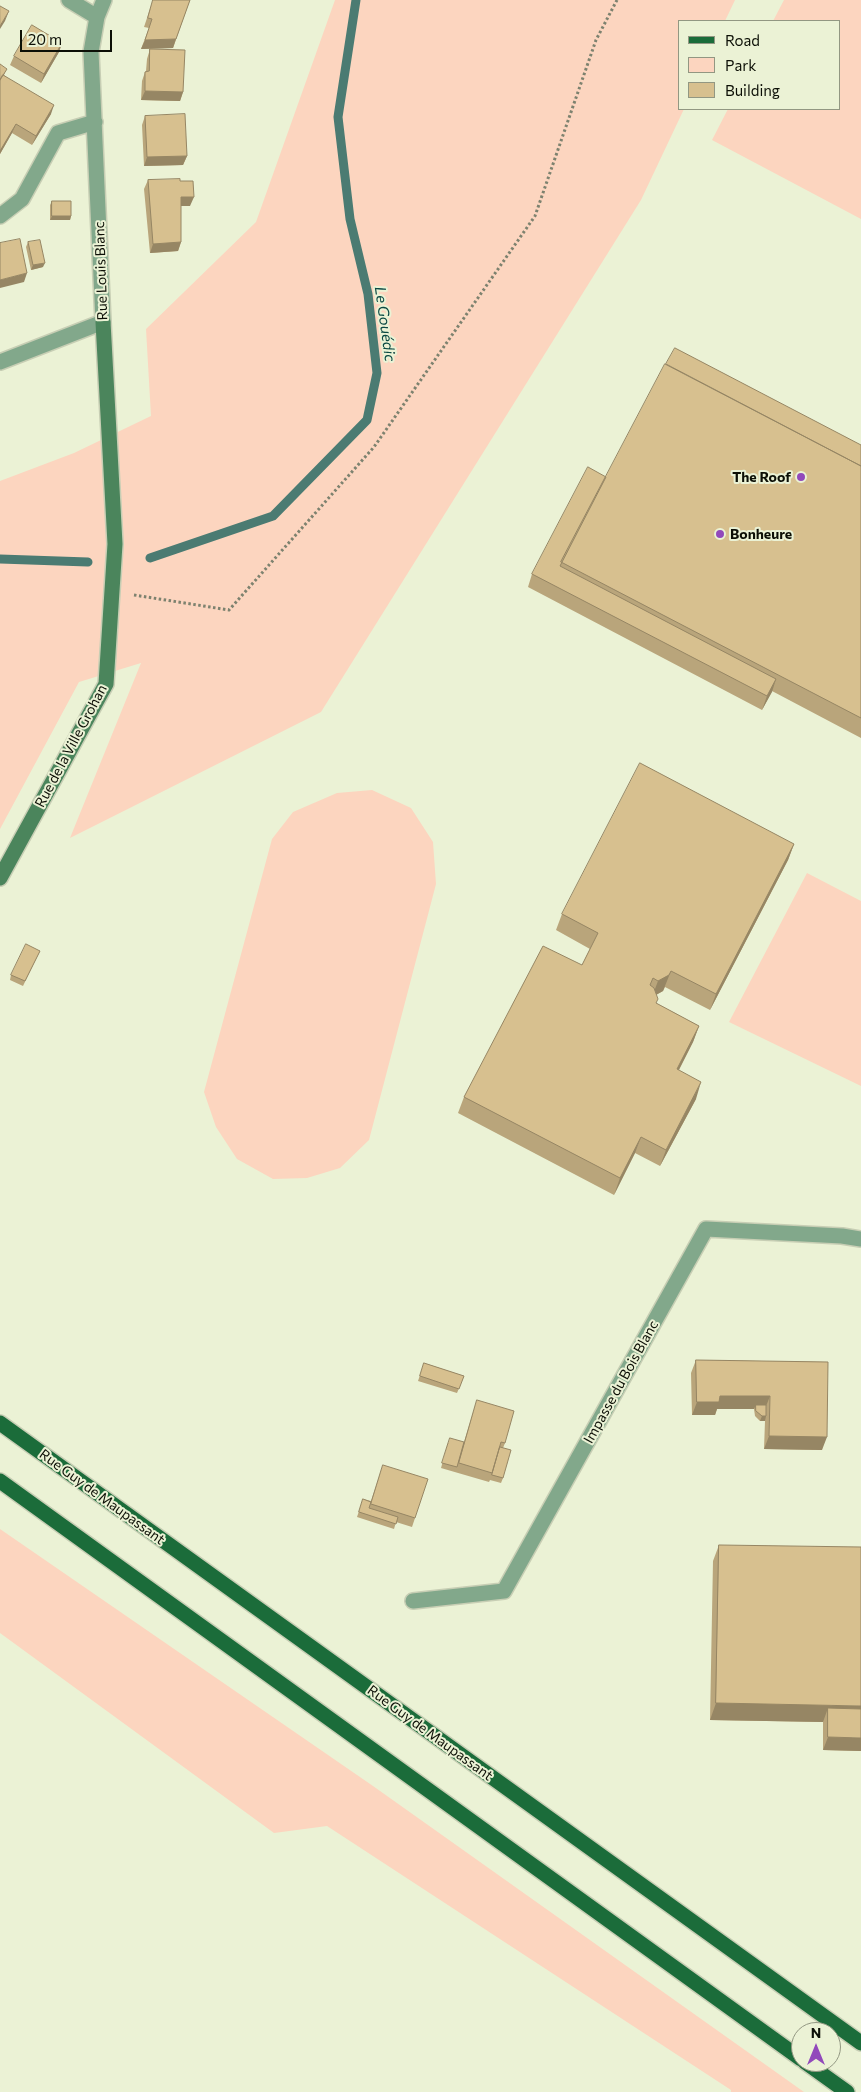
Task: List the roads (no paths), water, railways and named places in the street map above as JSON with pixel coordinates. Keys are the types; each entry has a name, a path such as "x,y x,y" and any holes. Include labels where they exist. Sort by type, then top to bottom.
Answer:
{"main road":[{"name":"Rue Guy de Maupassant","path":"0,1424 861,2043"},
{"path":"0,1481 791,2052"},
{"path":"819,2072 846,2092"}],"street":[{"path":"69,0 97,17"},
{"name":"Rue Louis Blanc","path":"104,0 97,17 91,52 115,544"},
{"path":"0,216 22,199 58,133 95,122"},
{"path":"0,362 103,322"},
{"name":"Rue de la Ville Grohan","path":"0,878 106,684 115,544"},
{"name":"Impasse du Bois Blanc","path":"413,1601 504,1591 706,1229 842,1236 861,1239"}],"waterway":[{"name":"Le Gouédic","path":"150,558 273,516 367,420 377,373 368,294 350,219 338,117 356,0"},
{"name":"Le Gouédic","path":"0,559 88,562"}],"place":[{"name":"The Roof","path":"801,477"},
{"name":"Bonheure","path":"720,534"}]}
